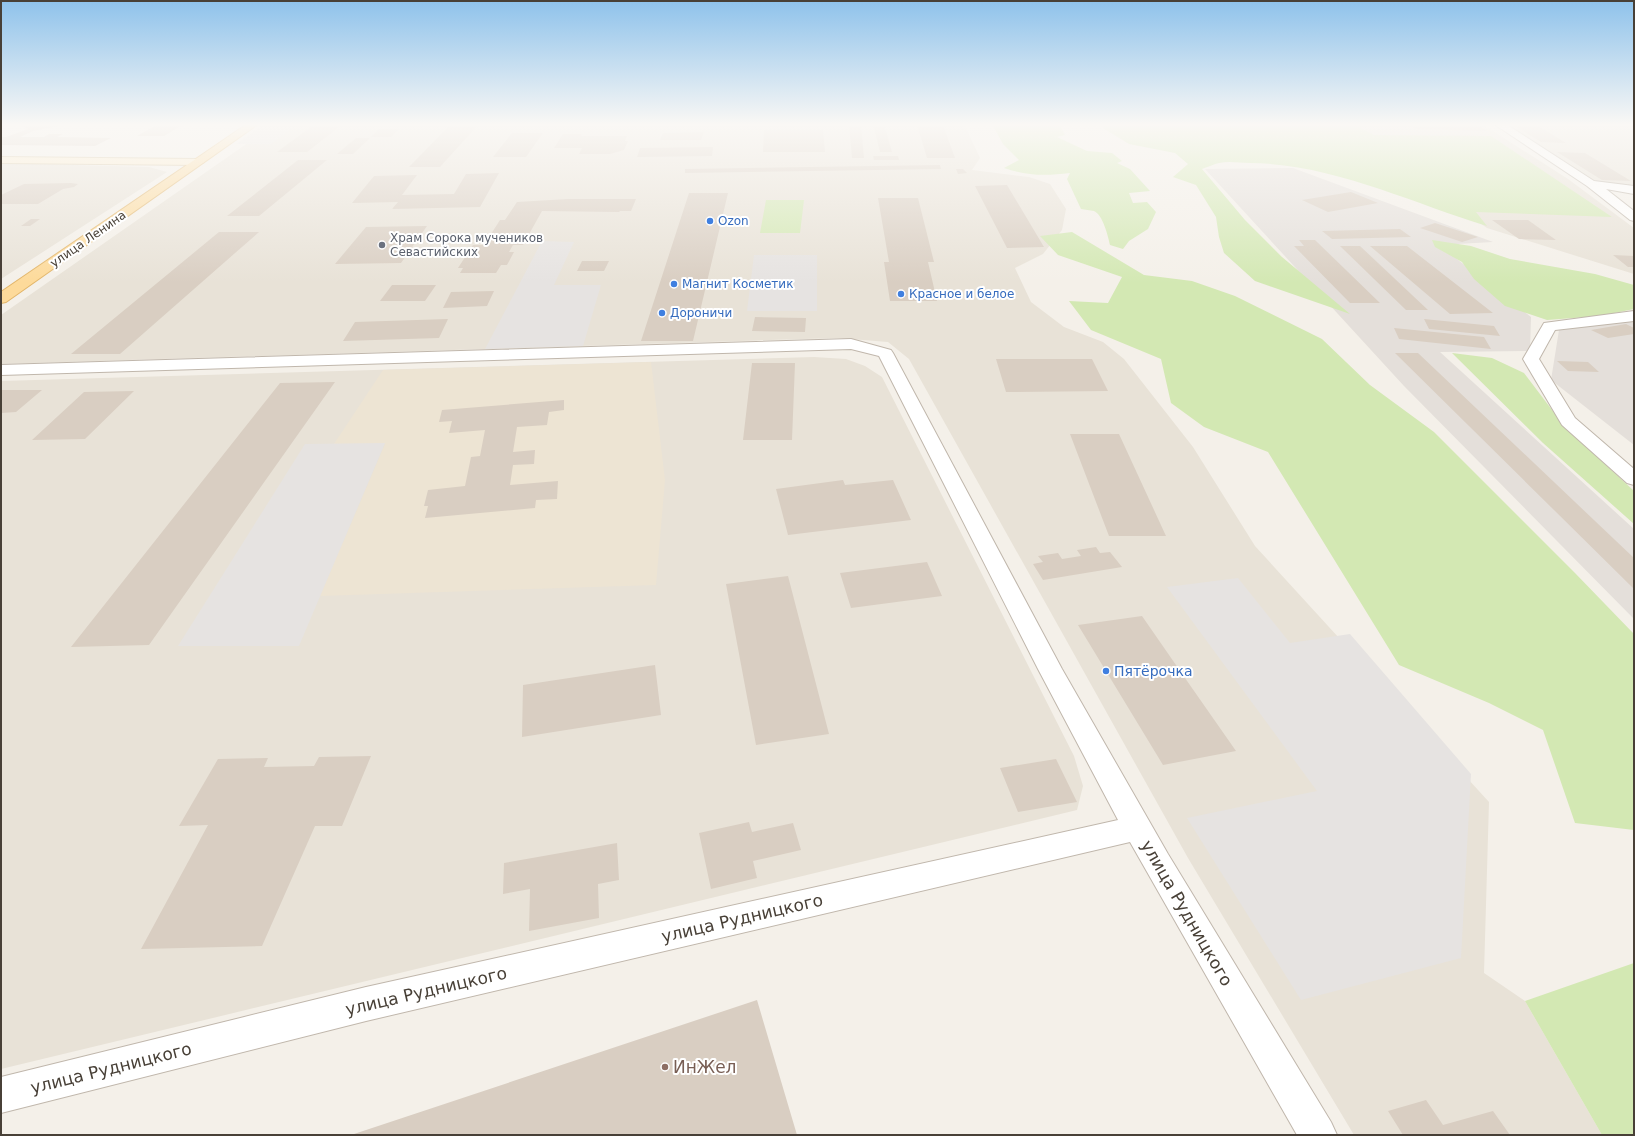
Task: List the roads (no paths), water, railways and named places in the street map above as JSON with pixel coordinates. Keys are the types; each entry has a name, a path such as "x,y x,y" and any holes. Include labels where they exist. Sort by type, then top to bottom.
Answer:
{"main road":[{"name":"улица Ленина","path":"1,299 176,177"}],"street":[{"path":"1579,177 1634,217"},
{"path":"1590,184 1634,190"},
{"path":"1634,316 1549,326 1531,360 1568,421 1634,479"},
{"path":"1,370 851,344 885,353 1050,669 1138,828"},
{"name":"улица Рудницкого","path":"1,1095 366,1004 1138,828 1156,864 1318,1135"}],"place":[{"name":"Ozon","path":"710,221"},
{"name":"Храм Сорока мучеников Севастийских","path":"382,245"},
{"name":"Магнит Косметик","path":"674,284"},
{"name":"Красное и белое","path":"901,294"},
{"name":"Дороничи","path":"662,313"},
{"name":"Пятёрочка","path":"1106,671"},
{"name":"ИнЖел","path":"665,1067"}]}
